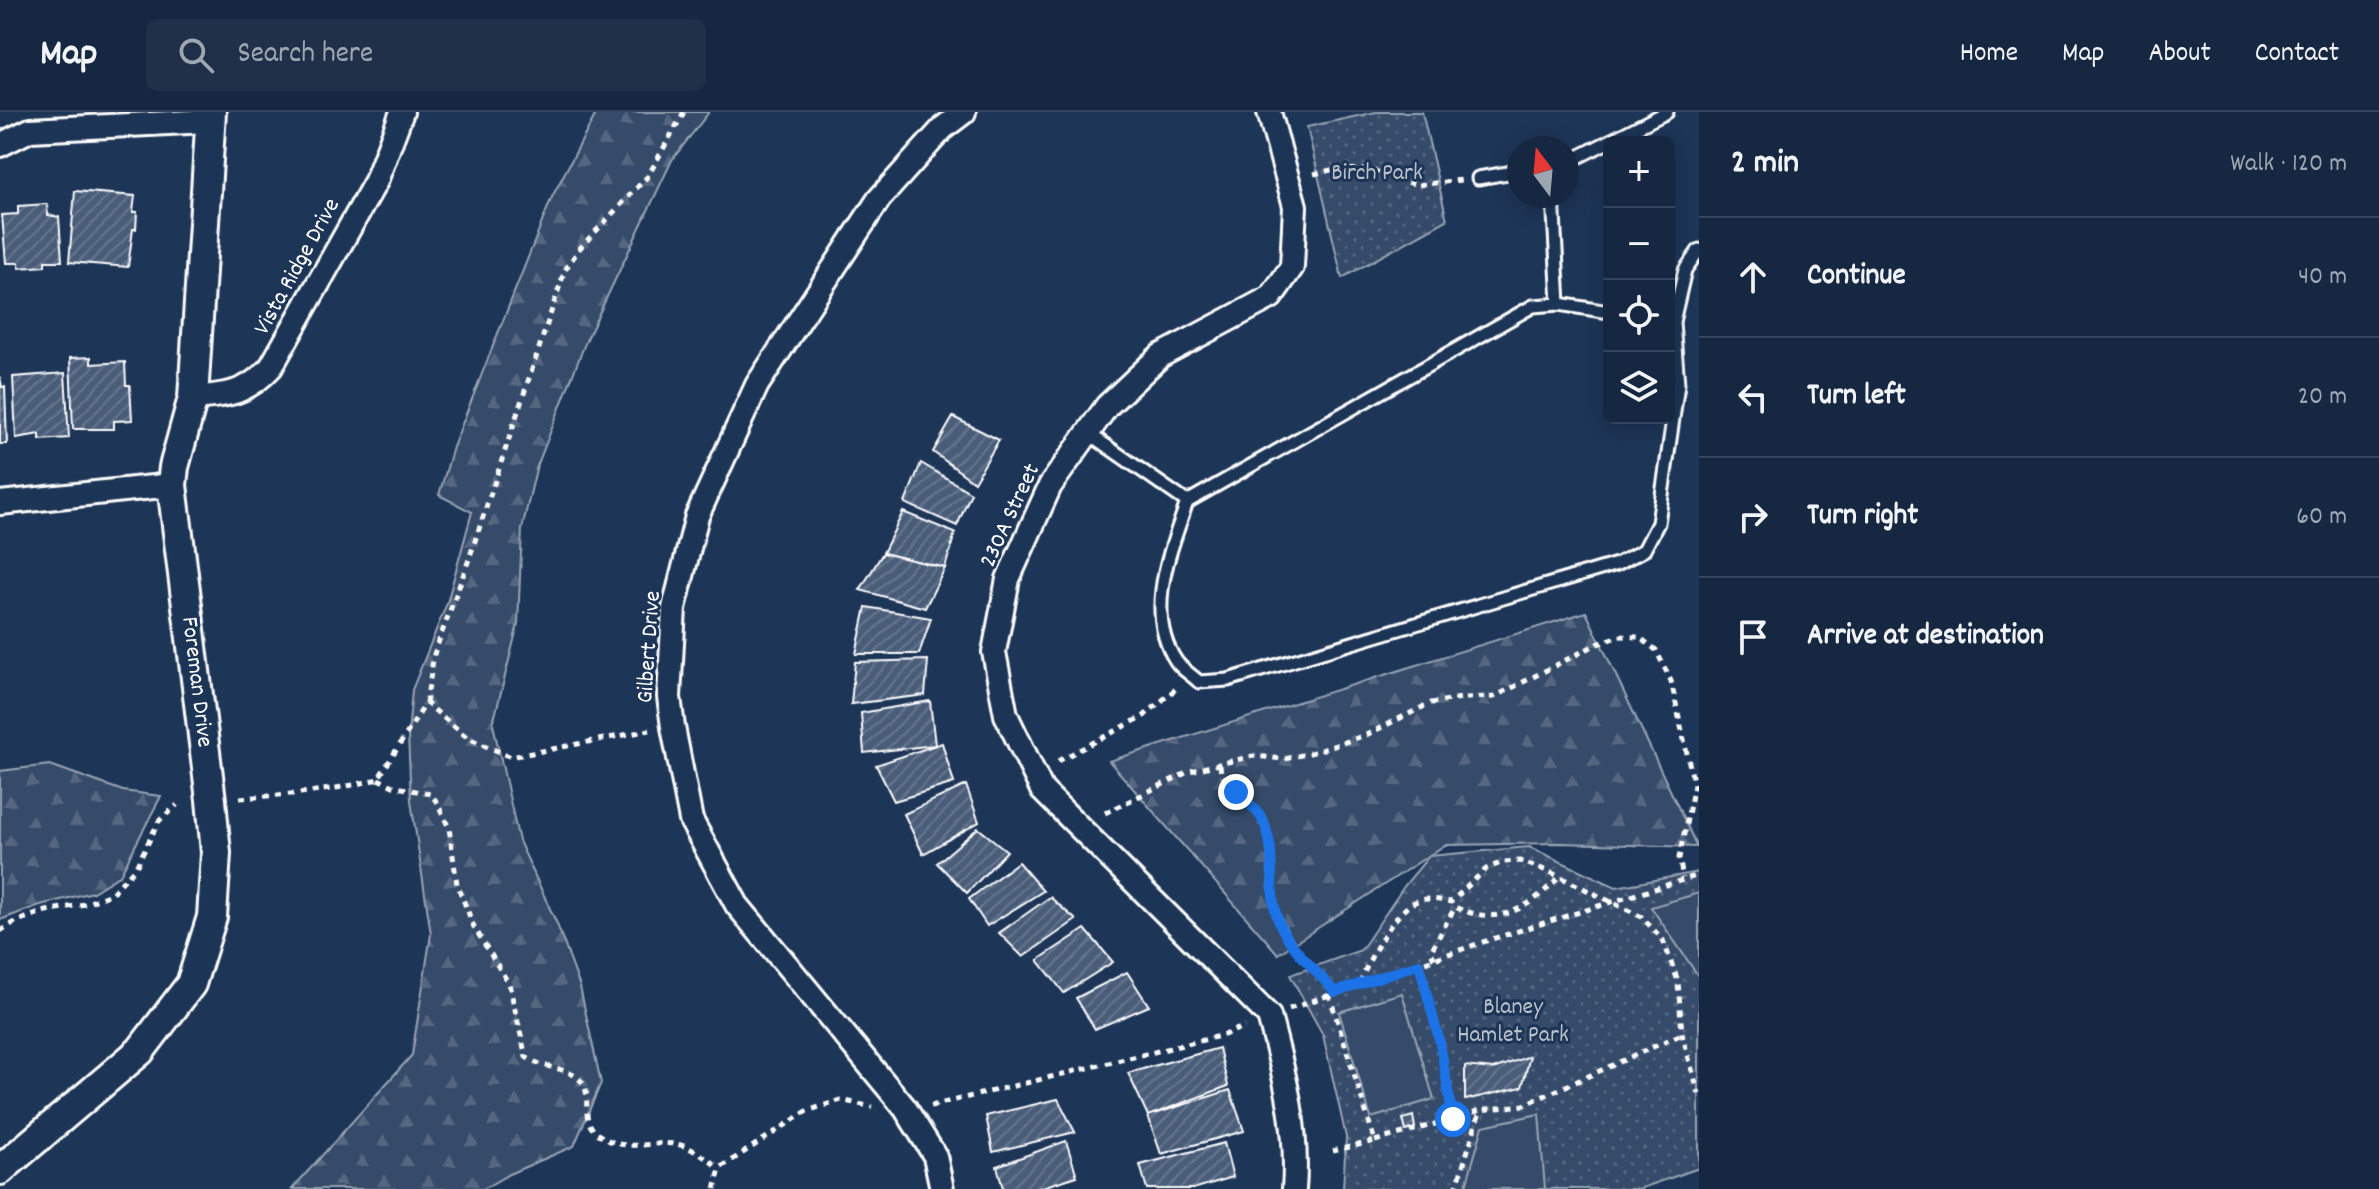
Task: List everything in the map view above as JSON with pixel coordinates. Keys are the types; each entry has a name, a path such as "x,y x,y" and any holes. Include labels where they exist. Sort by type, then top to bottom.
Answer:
{"street":[{"name":"Vista Ridge Drive","path":"193,398 232,394 247,389 271,367 376,181 402,112"},
{"name":"Gilbert Drive","path":"942,1189 935,1156 905,1108 737,905 691,820 669,697 674,608 697,516 757,385 879,199 943,128 964,112"},
{"name":"230A Street","path":"1269,112 1295,206 1292,267 1271,297 1160,356 1107,406 1050,486 1008,579 994,652 1006,715 1042,790 1269,1016 1295,1137 1294,1189"},
{"name":"Foreman Drive","path":"0,1170 140,1051 191,984 212,917 216,853 172,485 193,398 209,116"},
{"path":"0,145 28,121 209,116"},
{"path":"0,503 172,485"}],"lane":[{"path":"1579,156 1667,112"},
{"path":"1478,178 1507,173"},
{"path":"1554,208 1559,304"},
{"path":"1675,307 1685,270 1699,250"},
{"path":"1603,311 1559,304 1533,306 1187,502 1170,551 1161,593 1162,632 1177,663 1199,682 1228,680 1617,564 1644,550 1658,523 1678,384 1674,352"},
{"path":"1088,433 1187,502"}],"path":[{"path":"378,779 426,703 434,654 468,562 565,270 579,249 648,176 684,112"},
{"path":"1314,174 1335,169 1371,170 1417,185 1478,178"},
{"path":"1105,813 1190,771 1253,756 1285,759 1318,751 1366,735 1431,703 1494,697 1595,645 1619,636 1639,637 1656,650 1671,681 1694,785 1679,858 1683,878"},
{"path":"1058,761 1144,716 1191,675"},
{"path":"426,703 468,738 511,757 655,729"},
{"path":"1220,765 1221,774 1262,817 1270,845 1275,909 1282,930 1332,993 1375,1141"},
{"path":"240,798 296,794 378,779 393,786 430,794 449,828 457,884 474,927 509,984 526,1057 535,1064 577,1077 585,1086 588,1121 595,1132 609,1141 624,1146 679,1144 720,1168"},
{"path":"0,931 46,911 85,904 111,894 136,867 159,821 177,805"},
{"path":"1434,959 1431,951 1453,904 1486,869 1503,862 1520,861 1642,917 1663,940 1678,981 1682,1034 1699,1094"},
{"path":"1288,1009 1608,902 1699,875"},
{"path":"1361,983 1363,971 1380,943 1412,903 1424,899 1453,904 1470,913 1489,917 1515,911 1537,900 1559,877"},
{"path":"1419,964 1440,1043 1453,1119"},
{"path":"927,1107 1209,1038 1245,1026"},
{"path":"1333,1151 1480,1110 1524,1105 1682,1034"},
{"path":"715,1189 720,1168 795,1118 841,1100 876,1108"},
{"path":"1456,1189 1480,1110"}],"green space":[{"path":"597,112 709,112 672,160 586,341 536,469 522,529 518,624 493,724 519,841 557,924 580,987 601,1083 574,1146 509,1174 483,1189 292,1189 412,1055 431,934 411,801 408,735 412,690 447,603 472,512 439,495 453,447 552,197"},
{"name":"Birch Park","path":"1376,112 1422,112 1447,220 1342,278 1307,127"},
{"path":"1586,612 1697,847 1561,843 1445,845 1278,954 1109,761"},
{"path":"50,765 123,791 161,796 120,875 93,892 40,905 0,920 0,771"},
{"name":"Blaney Hamlet Park","path":"1529,847 1616,887 1699,872 1699,1168 1639,1189 1343,1189 1346,1137 1323,1035 1290,975 1361,950 1405,885 1429,856"},
{"path":"1699,893 1699,977 1651,907"},
{"path":"1402,993 1434,1099 1371,1118 1339,1012"},
{"path":"1539,1114 1545,1189 1465,1189 1483,1126"}],"building":[{"path":"75,191 135,196 133,212 137,212 136,229 133,229 128,267 69,262"},
{"path":"47,204 48,215 59,217 62,261 45,261 45,266 19,268 19,263 6,263 2,215 18,214 18,206"},
{"path":"91,357 91,364 125,362 132,420 114,421 114,429 73,429 70,358"},
{"path":"65,373 69,438 40,440 40,434 16,438 13,377"},
{"path":"0,377 2,387 5,387 7,444 0,444"},
{"path":"953,417 999,440 974,482 933,452"},
{"path":"921,463 971,493 957,526 905,503"},
{"path":"903,512 955,533 945,568 883,553"},
{"path":"883,553 945,568 925,608 860,590"},
{"path":"866,607 931,618 919,654 856,654"},
{"path":"928,660 925,695 851,704 855,662"},
{"path":"930,701 935,745 864,753 861,713"},
{"path":"942,743 954,783 894,801 876,765"},
{"path":"966,785 979,822 923,854 904,814"},
{"path":"978,828 1007,851 967,893 937,863"},
{"path":"1018,862 1043,891 987,926 969,899"},
{"path":"1050,897 1076,920 1023,957 999,933"},
{"path":"1085,929 1113,962 1064,993 1038,960"},
{"path":"1127,972 1149,1006 1095,1029 1076,998"},
{"path":"1219,1048 1228,1086 1148,1116 1128,1073"},
{"path":"1530,1056 1522,1087 1465,1100 1465,1066 1493,1069"},
{"path":"1230,1090 1244,1131 1161,1154 1148,1116"},
{"path":"1058,1099 1075,1132 993,1152 986,1116"},
{"path":"1413,1116 1415,1128 1406,1131 1403,1119"},
{"path":"1066,1141 1077,1176 1036,1189 1003,1189 997,1166"},
{"path":"1224,1143 1233,1177 1193,1189 1147,1189 1140,1165"}],"route":[{"path":"1236,792 1262,817 1270,845 1275,909 1282,930 1335,992 1419,964 1440,1043 1453,1119"}]}
